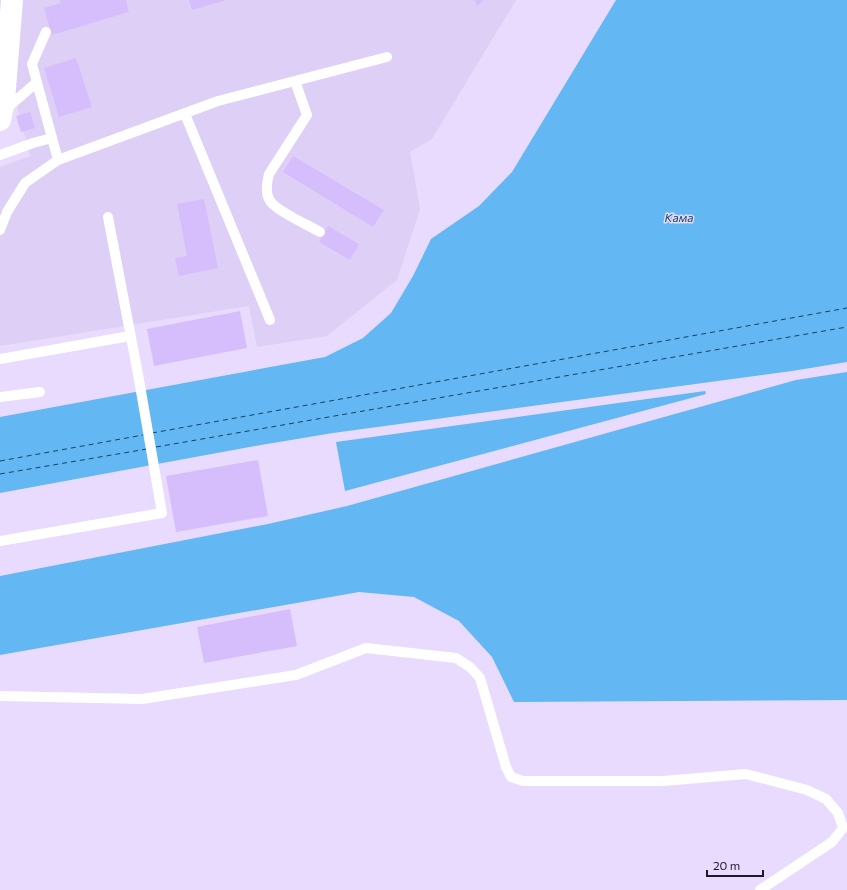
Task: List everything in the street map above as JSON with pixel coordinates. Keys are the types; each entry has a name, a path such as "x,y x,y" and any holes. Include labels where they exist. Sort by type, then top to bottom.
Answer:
{"street":[{"path":"1,107 12,0"}],"lane":[{"path":"46,32 32,64 58,160"},
{"path":"0,230 7,212 25,183 58,160 218,101 387,57"},
{"path":"296,81 308,115 269,174 266,185 268,196 274,207 320,232"},
{"path":"1,107 37,82"},
{"path":"185,114 270,320"},
{"path":"0,155 52,138"},
{"path":"0,541 162,513 138,374 108,217"},
{"path":"0,359 130,336"},
{"path":"0,397 40,392"},
{"path":"0,696 142,699 296,675 366,648 456,658 470,667 480,678 506,767 511,777 523,781 663,781 746,774 807,790 826,799 838,813 845,828 832,842 760,890"}],"shaded area":[{"path":"0,0 516,0 432,139 410,152 420,209 397,280 327,336 257,347 249,306 0,346 0,167 30,156 0,43"}],"water":[{"name":"Кама","path":"616,0 847,0 847,362 792,371 333,433 0,493 0,417 325,357 363,338 391,313 413,276 431,239 479,206 512,172"},
{"path":"847,372 847,700 514,702 492,657 459,621 414,597 359,592 0,655 0,576 268,524 347,506 796,380"},
{"path":"705,391 706,394 345,491 336,442"}],"building":[{"path":"60,0 126,0 129,12 52,35 44,8 61,3"},
{"path":"189,0 226,0 192,10"},
{"path":"475,0 484,0 477,6"},
{"path":"76,58 92,107 59,117 44,68"},
{"path":"30,112 35,128 21,132 16,116"},
{"path":"293,156 384,210 373,227 283,172"},
{"path":"204,199 218,268 179,276 175,258 187,256 177,204"},
{"path":"328,226 359,244 350,260 319,242"},
{"path":"240,311 247,348 154,366 147,329"},
{"path":"258,460 268,516 176,532 166,476"},
{"path":"290,609 297,646 204,663 197,627"}],"ferry route":[{"path":"152,433 847,308"},
{"path":"156,447 847,327"},
{"path":"0,461 143,435"},
{"path":"0,474 147,449"}]}
